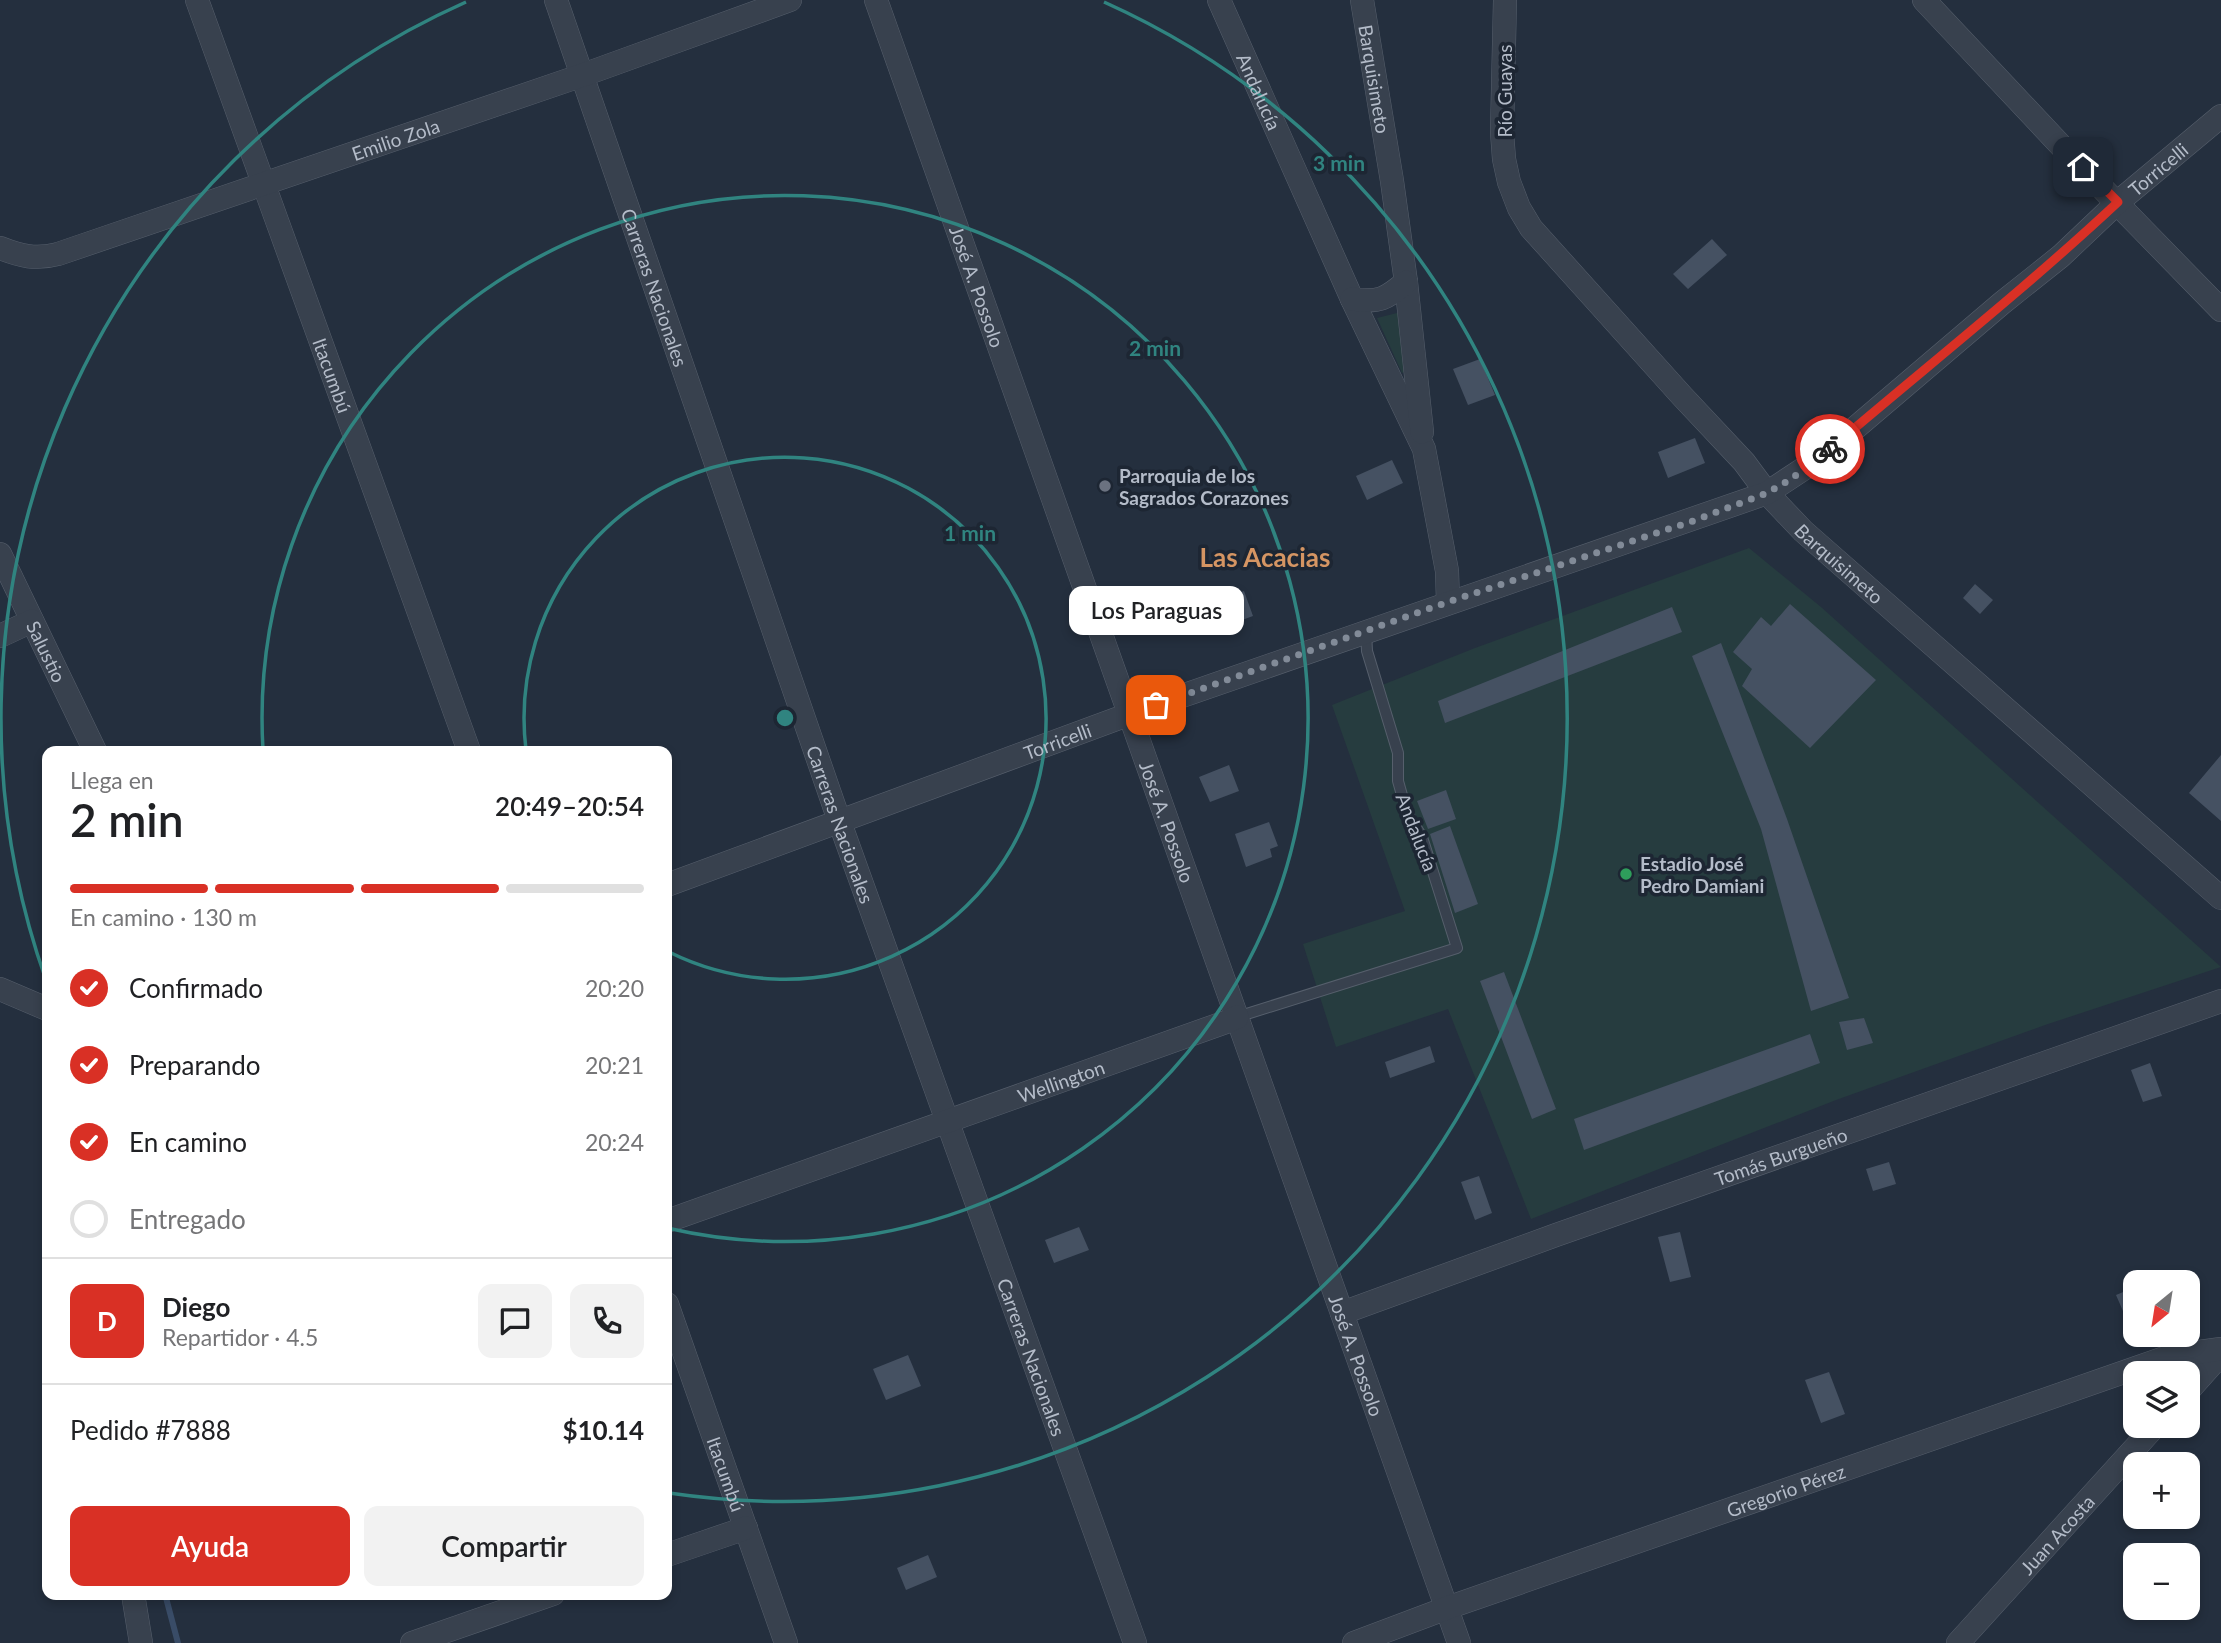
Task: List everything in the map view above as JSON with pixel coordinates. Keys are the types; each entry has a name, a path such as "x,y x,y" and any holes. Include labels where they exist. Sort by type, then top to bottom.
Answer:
{"street":[{"name":"Itacumbú","path":"197,0 467,746"},
{"name":"Carreras Nacionales","path":"556,0 840,822 1135,1643"},
{"name":"Emilio Zola","path":"0,248 23,257 47,257 583,75 790,0"},
{"name":"José A. Possolo","path":"876,0 1459,1643"},
{"name":"Andalucía","path":"1219,0 1352,299 1424,449 1447,571 1448,602"},
{"name":"Barquisimeto","path":"1362,0 1406,282 1424,449"},
{"name":"Río Guayas","path":"1505,0 1502,132 1509,182"},
{"path":"1924,0 2221,310"},
{"name":"Torricelli","path":"672,883 1130,714 1448,602 1693,521 1767,493 1820,458 2061,256 2118,202 2221,116"},
{"name":"Barquisimeto","path":"1509,182 1519,208 1531,228 1744,462 1767,493 1803,531 2221,898"},
{"path":"1352,299 1378,301 1390,296 1406,282"},
{"name":"Salustio","path":"0,554 93,746"},
{"path":"0,636 32,621"},
{"path":"0,989 42,1007"},
{"name":"Tomás Burgueño","path":"1342,1313 2221,1001"},
{"name":"Wellington","path":"672,1219 1237,1017"},
{"name":"Itacumbú","path":"672,1318 786,1643"},
{"path":"2200,1376 2221,1351"},
{"name":"Gregorio Pérez","path":"1354,1643 1447,1608 2170,1356 2221,1351"},
{"name":"Juan Acosta","path":"1958,1643 2144,1438"},
{"path":"672,1553 746,1528"},
{"path":"134,1600 141,1643"},
{"path":"412,1643 536,1600"}],"lane":[{"name":"Andalucía","path":"1366,632 1367,651 1398,752 1398,781 1407,813 1422,837 1457,948"},
{"name":"Wellington","path":"1237,1017 1457,948"}],"green space":[{"path":"1401,312 1410,370 1402,373 1377,318"},
{"path":"1749,548 1821,607 2221,967 2048,1024 1836,1100 1531,1219 1448,1009 1336,1047 1303,944 1405,911 1332,705 1475,648"}],"building":[{"path":"1712,239 1727,255 1688,289 1673,274"},
{"path":"1480,359 1495,395 1468,405 1453,369"},
{"path":"1695,438 1705,463 1668,478 1658,452"},
{"path":"1392,460 1403,483 1367,500 1356,476"},
{"path":"1975,584 1993,600 1980,614 1963,598"},
{"path":"1244,591 1253,616 1234,623 1224,598"},
{"path":"1790,604 1876,680 1810,748 1742,686 1752,669 1733,652 1761,617 1771,626"},
{"path":"1672,607 1682,632 1445,723 1438,701"},
{"path":"1721,643 1787,819 1849,998 1811,1011 1761,829 1692,656"},
{"path":"2221,755 2221,821 2189,793"},
{"path":"1229,765 1239,791 1210,802 1199,777"},
{"path":"1446,790 1456,819 1428,829 1417,801"},
{"path":"1269,822 1278,846 1270,849 1272,857 1246,867 1235,834"},
{"path":"1450,826 1478,904 1455,913 1430,834"},
{"path":"1504,972 1556,1109 1532,1119 1480,981"},
{"path":"1864,1018 1873,1043 1847,1050 1839,1022"},
{"path":"1810,1034 1820,1063 1584,1150 1574,1119"},
{"path":"1430,1046 1435,1062 1390,1078 1385,1062"},
{"path":"2150,1063 2162,1096 2143,1102 2131,1070"},
{"path":"1889,1162 1896,1184 1873,1191 1866,1169"},
{"path":"1479,1176 1492,1213 1475,1220 1461,1182"},
{"path":"1079,1227 1089,1250 1054,1263 1045,1240"},
{"path":"1680,1232 1691,1277 1670,1282 1658,1237"},
{"path":"2123,1292 2123,1311 2116,1295"},
{"path":"908,1355 921,1386 886,1400 873,1369"},
{"path":"1829,1372 1845,1414 1821,1423 1805,1380"},
{"path":"928,1555 937,1577 906,1590 897,1568"}],"waterway":[{"path":"167,1600 178,1643"}],"way so far":[{"path":"1156,705 1448,602 1693,521 1767,493 1791,479 1830,449"}],"place":[{"name":"Parroquia de los Sagrados Corazones","path":"1105,486"},
{"name":"Los Paraguas","path":"1156,705"},
{"name":"Estadio José Pedro Damiani","path":"1626,874"}],"district":[{"name":"Las Acacias","path":"1265,557"}],"route":[{"path":"1830,449 2061,256 2118,202 2083,167"}]}
